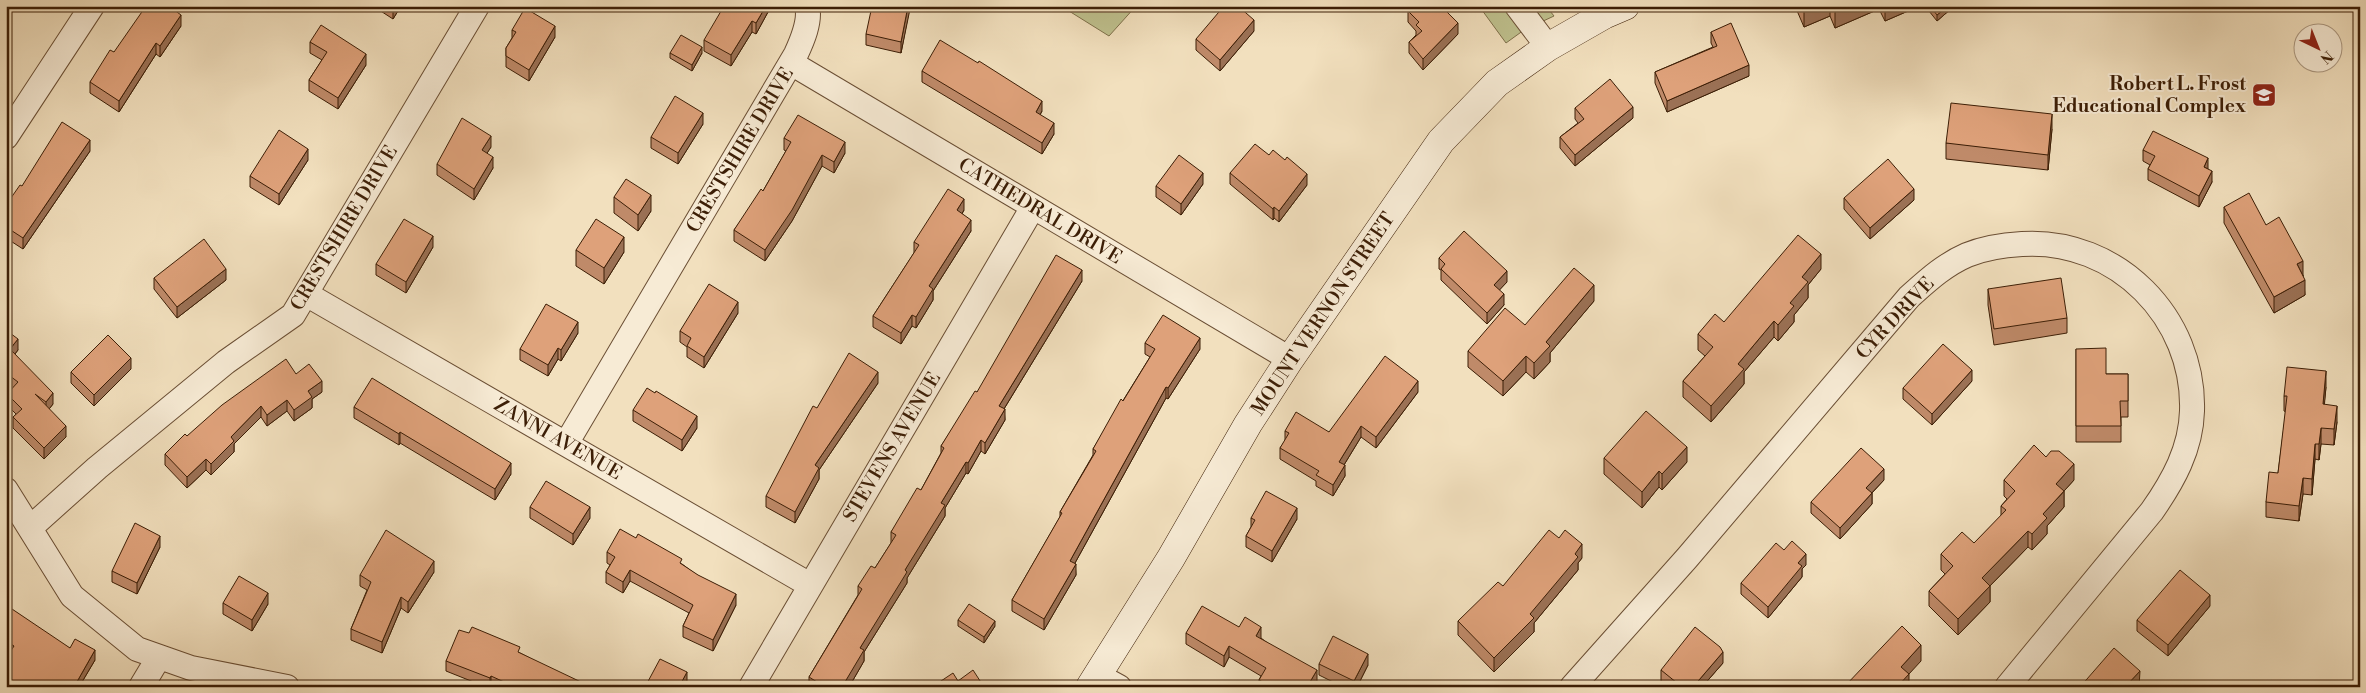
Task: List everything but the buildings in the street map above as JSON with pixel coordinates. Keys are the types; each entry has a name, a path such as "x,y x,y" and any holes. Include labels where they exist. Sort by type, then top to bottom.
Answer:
{"main road":[{"name":"MOUNT VERNON STREET","path":"1102,683 1248,424 1290,359 1441,141 1497,83 1548,47 1604,15 1625,6"}],"street":[{"path":"6,137 92,6"},
{"name":"CRESTSHIRE DRIVE","path":"30,528 97,468 226,362 293,314 477,6"},
{"name":"CRESTSHIRE DRIVE","path":"566,444 791,64 804,38 807,6"},
{"path":"1517,6 1548,47"},
{"name":"CATHEDRAL DRIVE","path":"791,64 1290,359"},
{"name":"STEVENS AVENUE","path":"751,687 1033,207"},
{"name":"CYR DRIVE","path":"1572,687 1681,565 1909,297 1936,273 1968,255 2003,245 2038,243 2074,248 2108,262 2138,283 2162,309 2180,341 2190,376 2192,412 2186,448 2173,481 2152,511 2007,687"},
{"name":"ZANNI AVENUE","path":"306,294 810,585"},
{"path":"6,490 72,596 137,650 191,668 287,687"},
{"path":"141,687 159,657"}],"green space":[{"path":"1061,6 1136,6 1109,36"},
{"path":"1479,6 1546,6 1554,16 1524,30 1506,43"}],"place":[{"name":"Robert L. Frost Educational Complex","path":"2264,95"}]}
